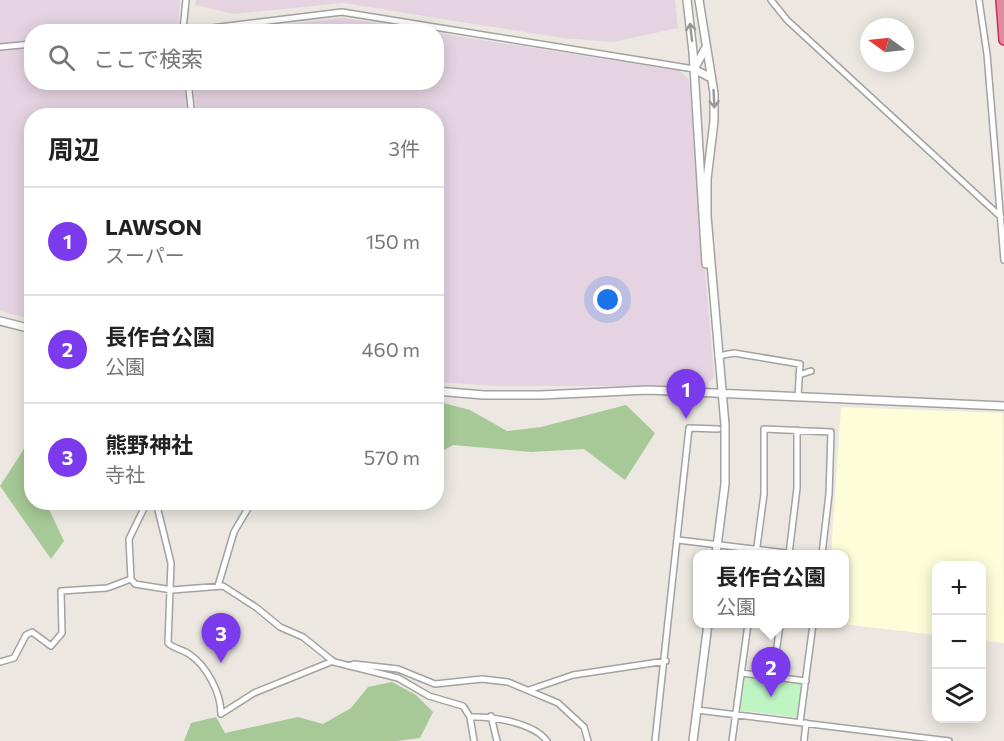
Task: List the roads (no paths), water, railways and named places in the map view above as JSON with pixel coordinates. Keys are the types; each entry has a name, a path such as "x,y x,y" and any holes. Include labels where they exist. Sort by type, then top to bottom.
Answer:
{"highway":[{"path":"1001,0 1004,40"}],"street":[{"path":"182,24 186,0"},
{"path":"687,0 694,69 706,264 711,278"},
{"path":"699,0 711,78 714,121 707,179 711,278 726,459 717,550"},
{"path":"771,0 787,20 1001,217"},
{"path":"979,0 987,54 1004,260"},
{"path":"242,24 347,12 420,24"},
{"path":"444,28 694,69 711,78"},
{"path":"0,47 24,45"},
{"path":"694,69 701,60 706,45"},
{"path":"189,90 191,108"},
{"path":"0,321 24,327"},
{"path":"718,356 734,353 800,364 798,396"},
{"path":"800,375 811,371"},
{"path":"444,392 484,395 541,395 617,390 721,392 1004,406"},
{"path":"655,741 666,661 689,428 718,429"},
{"path":"756,550 764,485 764,429 831,432 829,494 823,550"},
{"path":"789,550 797,488 797,430"},
{"path":"143,510 129,539 131,579 135,584 172,590 218,586 230,589 280,627 303,637 333,661 398,678 429,696 464,706 471,717 474,741"},
{"path":"158,510 171,563 172,590 166,625 168,643 189,654 200,664 219,698 220,714 254,693 333,661"},
{"path":"218,586 234,531 247,510"},
{"path":"678,540 718,544 746,550"},
{"path":"0,662 14,657 26,635 32,633 51,646 62,633 61,591 107,588 131,579"},
{"path":"693,741 707,628"},
{"path":"732,741 747,628"},
{"path":"773,677 779,628"},
{"path":"804,741 806,681 813,628"},
{"path":"529,690 573,675 666,661"},
{"path":"347,666 354,664 398,669 435,684 498,680 558,703 584,727 588,741"},
{"path":"741,673 806,681"},
{"path":"697,710 949,741"},
{"path":"471,717 491,716 541,733 547,741"},
{"path":"491,716 496,741"},
{"path":"875,741 876,732"}],"place":[{"name":"LAWSON","path":"686,419"},
{"name":"熊野神社","path":"221,663"},
{"name":"長作台公園","path":"771,697"}]}
